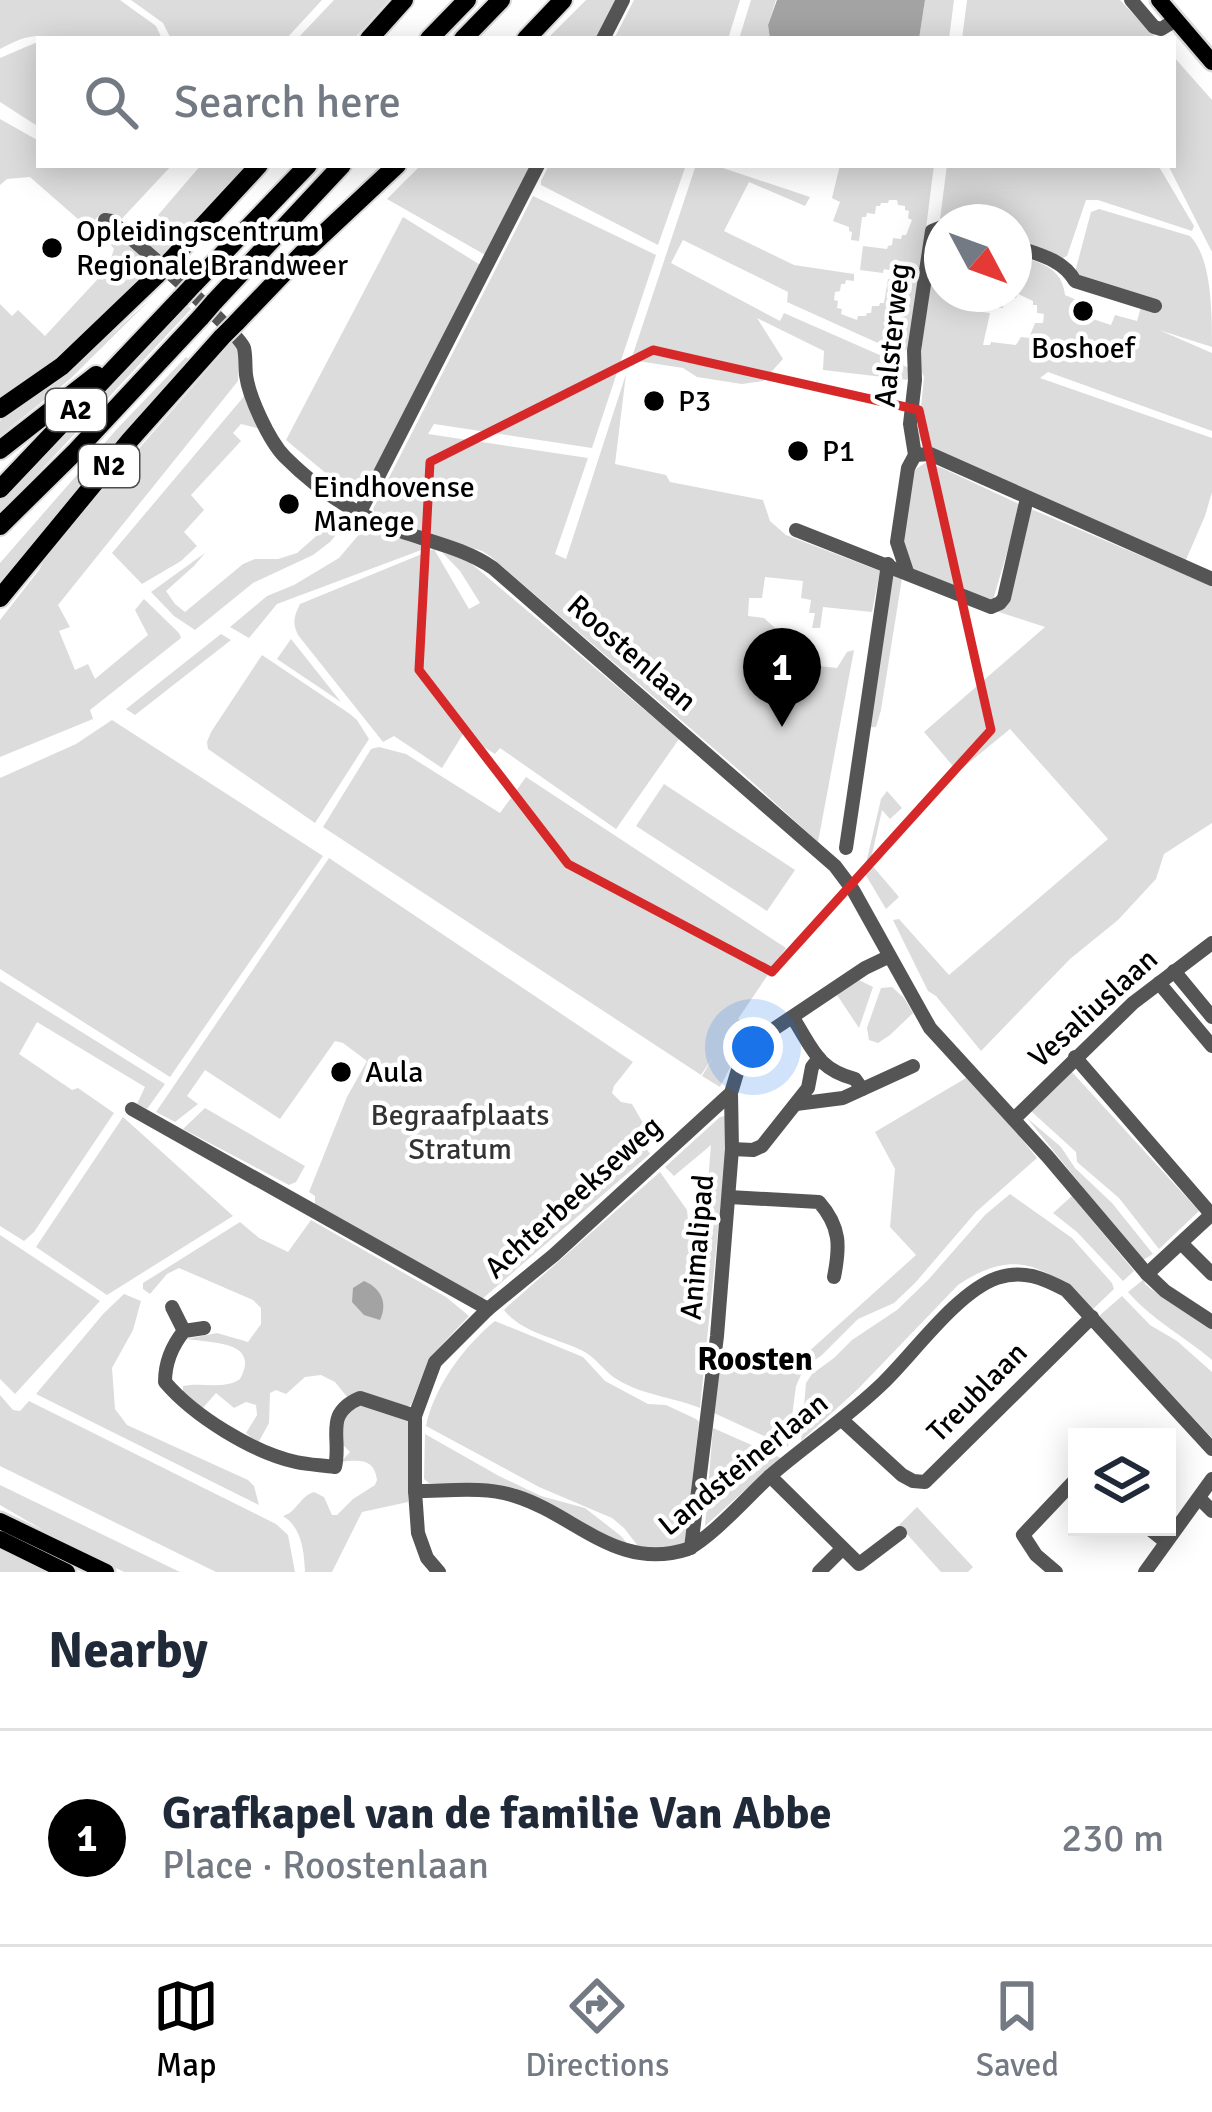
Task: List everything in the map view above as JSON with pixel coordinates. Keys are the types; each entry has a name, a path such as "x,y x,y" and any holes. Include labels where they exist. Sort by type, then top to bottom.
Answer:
{"highway":[{"path":"372,36 404,0"},
{"path":"432,36 467,0"},
{"path":"467,36 501,0"},
{"path":"529,36 563,0"},
{"path":"0,409 62,366 256,168"},
{"name":"A2","path":"0,489 305,168"},
{"name":"A2","path":"0,526 339,168"},
{"name":"N2","path":"0,598 130,440 229,330 394,168"},
{"path":"0,450 150,330"},
{"path":"0,545 76,451"}],"main road":[{"path":"1159,0 1212,62"},
{"path":"0,1520 106,1572"},
{"path":"0,1539 67,1572"}],"street":[{"path":"604,36 622,0"},
{"path":"1131,0 1154,27 1161,29 1176,20"},
{"path":"359,514 536,168"},
{"name":"Roostenlaan","path":"105,220 132,239 241,341 246,381 281,454 359,514 478,558 493,568 835,866 930,1028 1147,1274 1212,1322"},
{"path":"1032,253 1068,269 1075,281 1155,306"},
{"name":"Aalsterweg","path":"897,542 908,468 915,455 910,424 924,284"},
{"path":"915,455 930,454 1212,579"},
{"path":"796,530 991,607 1004,598 1027,497"},
{"path":"870,557 897,542 907,572"},
{"path":"846,848 888,564"},
{"name":"Vesaliuslaan","path":"1014,1119 1132,1003 1212,943"},
{"name":"Achterbeekseweg","path":"132,1109 488,1310 731,1093 745,1054 759,1040 888,956"},
{"path":"1174,971 1212,1017"},
{"path":"1159,983 1212,1046"},
{"path":"793,1018 830,1072 855,1079 862,1089"},
{"path":"1075,1057 1212,1214 1147,1274"},
{"path":"732,1149 758,1149 810,1084 812,1066 819,1058"},
{"path":"796,1104 843,1098 913,1066"},
{"name":"Animalipad","path":"692,1548 729,1197 731,1093"},
{"path":"729,1197 819,1202 837,1232 834,1277"},
{"path":"1181,1243 1212,1274"},
{"name":"Landsteinerlaan","path":"415,1491 500,1491 523,1498 627,1560 668,1559 692,1548 770,1476 842,1420 970,1292 992,1280 1026,1274 1066,1291 1212,1449"},
{"path":"172,1307 184,1331"},
{"path":"439,1572 427,1558 418,1533 415,1416 435,1362 488,1310"},
{"name":"Treublaan","path":"842,1420 902,1475 925,1482 1091,1317"},
{"path":"204,1328 184,1331 175,1342 165,1382 181,1400 271,1454 301,1464 335,1467 334,1422 346,1405 360,1398 415,1416"},
{"path":"770,1476 859,1564 900,1532"},
{"path":"1145,1572 1212,1479"},
{"path":"1056,1572 1036,1555 1023,1535 1068,1488"},
{"path":"1199,1498 1212,1511"},
{"path":"1158,1536 1166,1542"},
{"path":"819,1572 842,1549"},
{"path":"668,1559 679,1572"}],"highlighted area":[{"path":"653,350 919,410 991,730 772,972 568,864 419,670 430,462"}],"green space":[{"path":"0,0 120,0 156,26 161,36 34,36 0,49"},
{"path":"131,0 322,0 289,36 170,36 163,23"},
{"path":"334,0 389,0 357,36 300,36"},
{"path":"586,0 618,0 600,36 550,36"},
{"path":"634,0 740,0 729,36 616,36"},
{"path":"751,0 776,0 770,36 740,36"},
{"path":"925,0 954,0 949,36 919,36"},
{"path":"967,0 1120,0 1154,36 962,36"},
{"path":"36,43 36,125 0,102 0,58"},
{"path":"1176,59 1212,100 1212,252 1170,168 1176,168"},
{"path":"0,119 36,139 36,168 169,168 117,224 102,213 87,227 30,177 7,179 0,185"},
{"path":"198,168 244,168 159,257 142,242 141,235"},
{"path":"418,168 531,168 487,256 387,199"},
{"path":"548,168 685,168 658,245 541,181"},
{"path":"695,168 723,168 810,197 805,206 749,182 724,231 794,265 854,274 854,281 841,284 834,300 841,314 857,320 871,313 872,306 884,303 893,271 860,270 863,246 887,249 893,238 906,235 912,220 905,206 889,200 876,206 875,214 862,217 859,241 851,240 849,227 833,221 840,202 832,198 839,168 934,168 929,204 924,204 924,244 911,347 900,353 787,302 788,292 683,240 671,263 780,321 784,313 907,367 909,380 823,370 824,351 757,318 783,359 763,381 742,384 697,377 683,368 631,360"},
{"path":"947,168 1160,168 1194,226 1192,231 1086,200 1067,256 1061,259 1032,249 1032,204 942,204"},
{"path":"533,196 656,255 592,448 434,424 428,434 588,458 555,554 566,559 626,374 615,464 666,475 670,482 763,500 770,521 786,535 880,571 872,612 823,607 820,628 812,628 811,600 801,598 803,581 765,577 762,598 749,598 748,616 764,618 784,630 783,641 802,644 800,664 837,668 847,652 854,650 818,842 490,556 412,529 373,509"},
{"path":"1099,209 1190,236 1203,258 1212,347 1159,330 1212,353 1212,431 1048,372 1040,378 1212,438 1212,492 1185,562 931,451 918,438 924,377 919,366 927,312 990,313 983,345 1016,345 1021,337 1029,338 1035,323 1043,323 1044,314 1037,313 1032,301 1032,261 1054,271 1065,295 1096,308 1093,319 1111,325 1115,315 1137,321 1143,300 1078,278 1075,272 1091,212"},
{"path":"403,217 482,266 358,500 286,440"},
{"path":"120,234 153,264 80,336 0,400 0,304 12,316 18,310 45,336 108,268 111,245"},
{"path":"152,298 69,380 0,436 0,421 63,377"},
{"path":"187,305 191,309 0,514 0,498"},
{"path":"235,338 238,381 58,605 70,627 59,631 75,670 88,664 95,679 148,635 135,610 144,599 181,638 90,710 93,719 0,757 0,620 49,552"},
{"path":"186,357 192,362 0,589 0,563"},
{"path":"246,394 261,429 241,424 233,433 241,441 191,495 204,510 184,532 197,546 142,584 112,553"},
{"path":"925,463 1021,505 993,600 908,570 899,541 910,473"},
{"path":"347,509 353,515 330,542 253,583 195,630 151,592 205,553 166,591 185,612 243,564 297,553"},
{"path":"1031,509 1212,586 1212,823 1164,854 1156,879 1118,920 1070,959 981,1051 928,991 893,920 899,919 949,975 1108,839 1010,729 958,772 924,732 1045,627 996,611"},
{"path":"368,528 432,546 277,604 249,638 230,627 267,596 339,558"},
{"path":"438,548 467,560 679,739 616,829 500,748 495,754 463,734 442,768 394,736 383,742 298,635 294,619 300,604 434,549 469,609 480,603"},
{"path":"891,574 902,578 881,710 876,727 861,728"},
{"path":"221,634 231,640 135,715 126,709"},
{"path":"291,639 341,702 277,659"},
{"path":"262,655 350,714 369,739 315,823 208,749 211,732"},
{"path":"112,720 323,856 170,1077 0,969 0,778 76,744"},
{"path":"371,749 406,754 500,813 526,777 786,948 738,1019 757,1030 738,1052 720,1087 702,1076 713,1057 701,1075 323,827"},
{"path":"664,784 795,870 767,911 636,826"},
{"path":"887,791 902,808 890,819 882,810 870,863 899,897 886,909 864,872"},
{"name":"Begraafplaats Stratum","path":"329,858 633,1062 612,1093 632,1104 643,1123 635,1131 650,1154 481,1300 315,1206 315,1196 309,1192 347,1097 367,1061 343,1043 335,1041 280,1119 205,1070 187,1096 198,1104 175,1122 156,1112"},
{"path":"859,980 873,987 859,1028 837,995"},
{"path":"0,981 165,1084 147,1109 137,1104 145,1087 37,1022 19,1054 114,1113 24,1241 0,1226"},
{"path":"892,987 913,1013 878,1043 869,1040 867,1028 881,988"},
{"path":"1071,1071 1199,1211 1159,1249 1119,1198 1077,1162 1076,1152 1031,1111"},
{"path":"966,1078 1037,1158 976,1212 894,1303 858,1319 804,1368 796,1386 788,1447 714,1413 718,1360 796,1363 916,1255 890,1227 895,1169 875,1132"},
{"path":"205,1108 305,1166 296,1182 289,1185 183,1129"},
{"path":"725,1116 729,1123 700,1408 628,1385 586,1353 511,1318 504,1310 660,1172 687,1210 689,1231 704,1230 711,1145 674,1176 665,1167"},
{"path":"123,1117 233,1216 107,1295 36,1247"},
{"path":"1027,1118 1061,1147 1153,1254 1143,1260 1138,1256"},
{"path":"1010,1194 1072,1238 1114,1289 1092,1310 1061,1282 1030,1266 997,1266 979,1273 958,1285 801,1441 806,1383 812,1374 897,1310"},
{"path":"1072,1196 1134,1271 1123,1281 1053,1213"},
{"path":"311,1220 446,1297 469,1316 429,1358 411,1405 348,1398 335,1382 321,1375 305,1377 286,1394 270,1393 269,1423 258,1443 246,1433 257,1415 256,1405 246,1402 234,1408 216,1393 201,1410 183,1395 183,1386 240,1379 245,1367 239,1351 220,1343 186,1339 217,1333 248,1342 261,1324 261,1308 253,1300 179,1268 150,1294 143,1283 240,1222 288,1252"},
{"path":"0,1235 100,1301 15,1394 0,1379"},
{"path":"1144,1279 1151,1289 1212,1329 1212,1360 1128,1292"},
{"path":"124,1294 141,1301 133,1330 112,1368 115,1409 127,1425 248,1480 259,1505 36,1394"},
{"path":"1122,1296 1150,1325 1212,1372 1212,1438 1099,1316"},
{"path":"495,1321 583,1357 605,1381 648,1404 666,1405 699,1422 685,1543 645,1555 612,1518 539,1487 426,1426 452,1368"},
{"path":"0,1395 13,1410 20,1411 29,1401 276,1524 288,1535 295,1572 216,1572 0,1466"},
{"path":"358,1402 411,1421 408,1502 362,1512 332,1572 305,1572 298,1533 283,1516 314,1492 337,1515 377,1480 369,1464 341,1462 350,1452 342,1444 337,1425"},
{"path":"713,1428 781,1458 705,1526"},
{"path":"425,1434 541,1496 585,1508 621,1536 639,1558 612,1549 515,1488 429,1483 424,1479"},
{"path":"0,1485 180,1572 124,1572 72,1547 0,1505"},
{"path":"917,1507 973,1567 968,1572 941,1572 899,1525"},
{"path":"0,1548 51,1572 0,1572"}],"shaded area":[{"path":"777,0 925,0 919,36 770,36 768,25"},
{"path":"364,1281 381,1297 380,1320 364,1315 352,1302 353,1288"}],"place":[{"name":"Opleidingscentrum Regionale Brandweer","path":"52,248"},
{"name":"Boshoef","path":"1083,311"},
{"name":"P3","path":"654,401"},
{"name":"P1","path":"798,451"},
{"name":"Eindhovense Manege","path":"289,504"},
{"name":"Grafkapel van de familie Van Abbe","path":"782,727"},
{"name":"Aula","path":"341,1072"}],"district":[{"name":"Roosten","path":"755,1358"}]}
